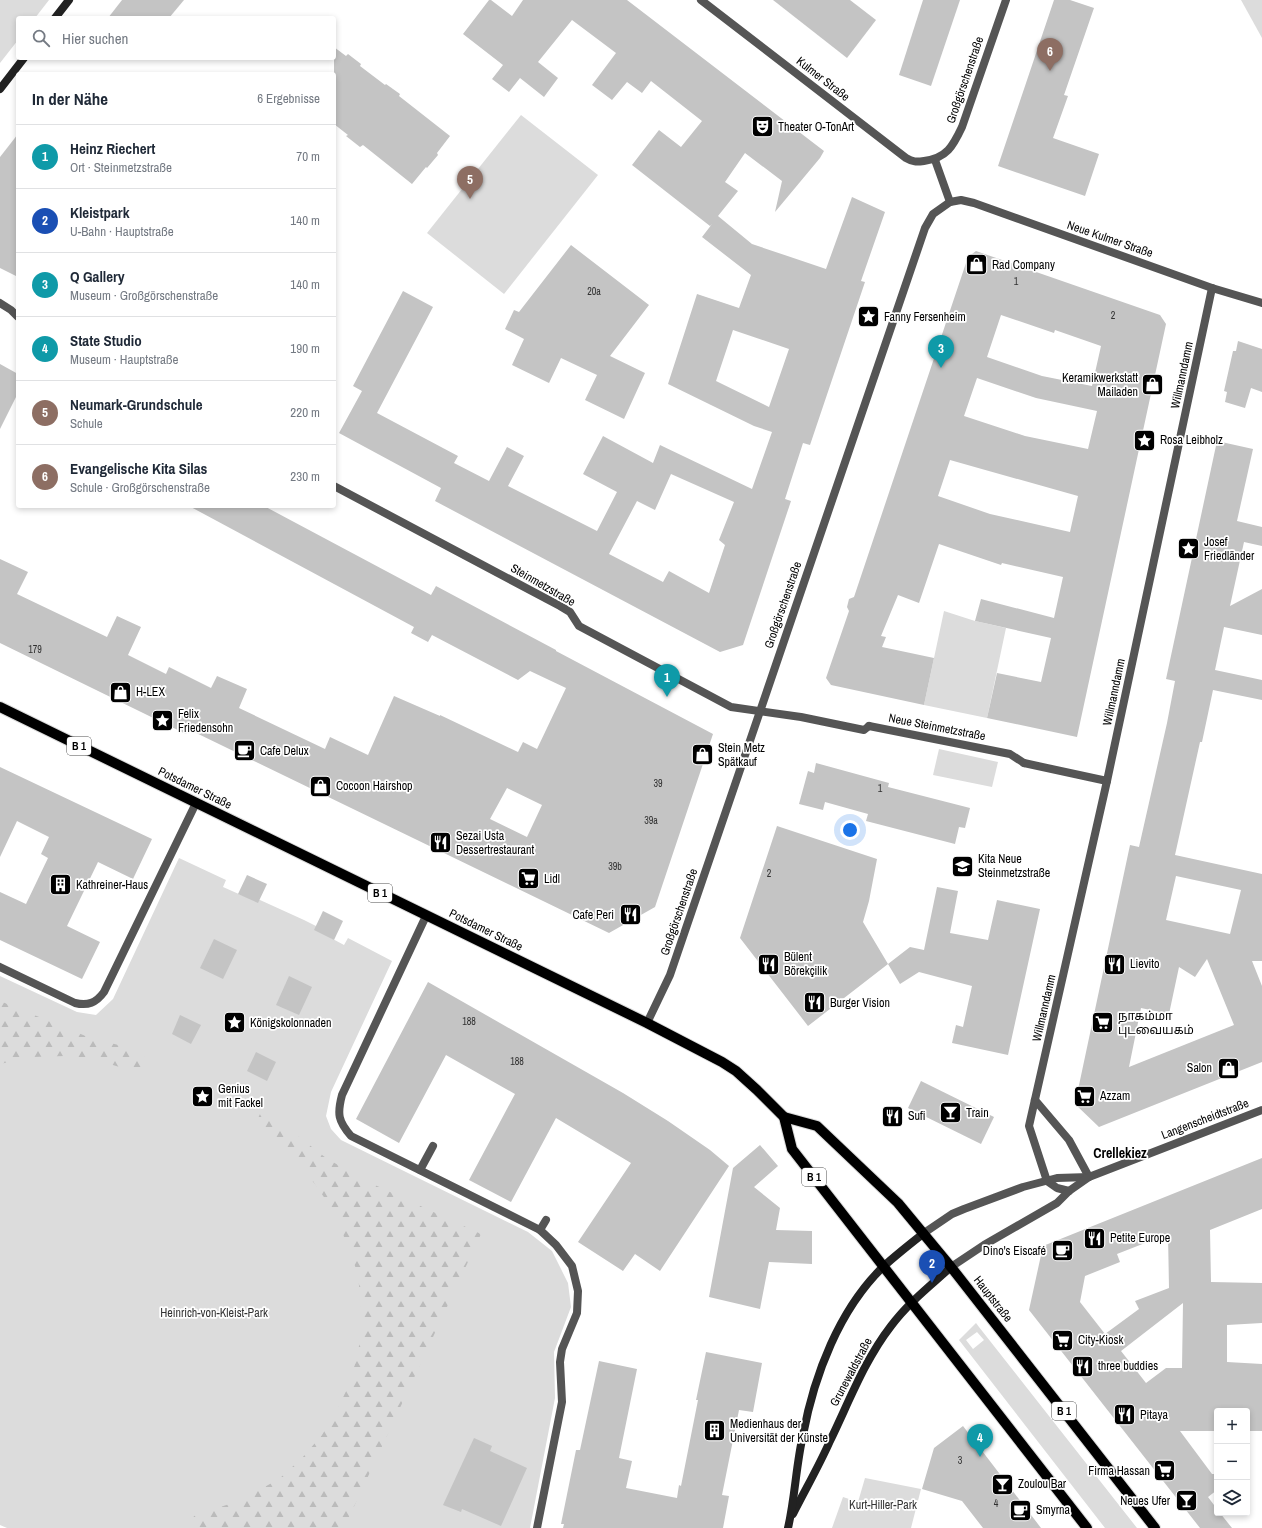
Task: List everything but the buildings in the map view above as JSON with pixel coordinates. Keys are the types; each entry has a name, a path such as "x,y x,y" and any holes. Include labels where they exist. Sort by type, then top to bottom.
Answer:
{"main road":[{"path":"57,16 69,0"},
{"path":"0,89 22,60"},
{"name":"Potsdamer Straße","path":"0,707 647,1023 722,1062 746,1081 784,1117"},
{"name":"Hauptstraße","path":"784,1117 817,1126 895,1200 951,1267 1155,1528"},
{"name":"B 1","path":"784,1117 792,1149 1087,1528"},
{"name":"Grunewaldstraße","path":"788,1525 803,1434 822,1365 836,1335 854,1303 883,1267 924,1233"},
{"name":"Grunewaldstraße","path":"788,1525 830,1442 854,1386 868,1360 890,1326 911,1302 951,1267"}],"street":[{"name":"Kulmer Straße","path":"701,0 906,158 914,162 936,160"},
{"name":"Großgörschenstraße","path":"936,160 945,154 956,140 962,127 1006,0"},
{"path":"936,160 950,202"},
{"name":"Neue Kulmer Straße","path":"950,202 961,200 974,203 1212,288 1262,303"},
{"name":"Großgörschenstraße","path":"647,1023 670,975 925,228 933,214 950,202"},
{"name":"Willmanndamm","path":"1047,1181 1029,1126 1107,781 1212,288"},
{"path":"0,304 11,310 16,315"},
{"name":"Steinmetzstraße","path":"336,487 560,606 570,612 579,626 731,707 760,712"},
{"name":"Neue Steinmetzstraße","path":"760,712 801,717 864,730 869,726 1010,754 1024,763 1107,781"},
{"path":"0,967 75,1003 91,1004 98,1000 104,992 196,803"},
{"path":"426,916 342,1095 338,1110 343,1127 351,1136 540,1230 556,1245 572,1266 578,1291 577,1313 562,1349 560,1362 562,1402 537,1528"},
{"path":"1035,1100 1070,1140 1089,1177"},
{"name":"Langenscheidtstraße","path":"951,1267 984,1245 1057,1203 1069,1191 1089,1177 1262,1110"},
{"path":"420,1170 433,1146"},
{"name":"Langenscheidtstraße","path":"924,1233 964,1208 1023,1187 1057,1178 1089,1177"},
{"path":"1047,1181 1057,1188 1069,1191"},
{"path":"540,1230 546,1220"}],"green space":[{"path":"0,0 49,0 37,16 16,16 16,43 0,63"},
{"path":"1241,0 1262,0 1262,38"},
{"path":"521,115 598,175 504,294 427,233"},
{"path":"944,611 975,621 1006,628 987,718 924,705"},
{"path":"939,749 998,762 992,787 933,775"},
{"name":"Heinrich-von-Kleist-Park","path":"179,858 226,880 223,887 241,895 260,900 304,920 316,926 331,938 344,945 348,938 392,961 331,1092 326,1116 331,1129 341,1140 528,1232 552,1251 568,1283 571,1307 554,1352 555,1398 530,1528 7,1528 0,1525 0,976 77,1012 96,1015 113,999"},
{"path":"0,1001 88,1037 122,1046 149,1059 142,1074 100,1061 65,1056 32,1057 0,1064"},
{"path":"260,1114 275,1118 326,1158 362,1179 481,1234 344,1528 189,1528 194,1516 241,1500 279,1479 302,1458 322,1435 337,1410 348,1387 358,1354 362,1320 358,1274 341,1229 330,1206 315,1184 284,1150 254,1127"},
{"path":"976,1323 1137,1528 1105,1528 959,1340","holes":["977,1332 984,1340 973,1349 966,1340"]},
{"name":"Kurt-Hiller-Park","path":"865,1478 921,1489 911,1528 832,1528 843,1497 858,1502"}],"place":[{"name":"Evangelische Kita Silas","path":"1050,71"},
{"name":"Theater O-TonArt","path":"763,127"},
{"name":"Neumark-Grundschule","path":"470,199"},
{"name":"Rad Company","path":"976,265"},
{"name":"Fanny Fersenheim","path":"868,317"},
{"name":"Q Gallery","path":"941,368"},
{"name":"Keramikwerkstatt Mailaden","path":"1153,385"},
{"name":"Rosa Leibholz","path":"1145,440"},
{"name":"Josef Friedländer","path":"1188,549"},
{"name":"H-LEX","path":"121,692"},
{"name":"Heinz Riechert","path":"667,697"},
{"name":"Felix Friedensohn","path":"162,721"},
{"name":"Cafe Delux","path":"245,751"},
{"name":"Stein Metz Spätkauf","path":"703,755"},
{"name":"Cocoon Hairshop","path":"320,786"},
{"name":"Sezai Usta Dessertrestaurant","path":"441,843"},
{"name":"Kita Neue Steinmetzstraße","path":"962,866"},
{"name":"Lidl","path":"528,879"},
{"name":"Kathreiner-Haus","path":"61,885"},
{"name":"Cafe Peri","path":"630,915"},
{"name":"Bülent Börekçilik","path":"769,964"},
{"name":"Lievito","path":"1114,964"},
{"name":"Burger Vision","path":"815,1003"},
{"name":"Königskolonnaden","path":"234,1023"},
{"name":"நாகம்மா புடவையகம்","path":"1103,1023"},
{"name":"Salon","path":"1228,1068"},
{"name":"Genius mit Fackel","path":"202,1096"},
{"name":"Azzam","path":"1084,1096"},
{"name":"Train","path":"951,1113"},
{"name":"Sufi","path":"893,1116"},
{"name":"Petite Europe","path":"1095,1238"},
{"name":"Dino's Eiscafé","path":"1062,1251"},
{"name":"Kleistpark","path":"932,1283"},
{"name":"City-Kiosk","path":"1062,1340"},
{"name":"three buddies","path":"1083,1366"},
{"name":"Pitaya","path":"1125,1415"},
{"name":"Medienhaus der Universität der Künste","path":"714,1431"},
{"name":"State Studio","path":"980,1457"},
{"name":"Firma Hassan","path":"1165,1471"},
{"name":"Zoulou Bar","path":"1002,1484"},
{"name":"Neues Ufer","path":"1186,1501"},
{"name":"Smyrna","path":"1021,1510"}],"district":[{"name":"Crellekiez","path":"1120,1153"}]}
